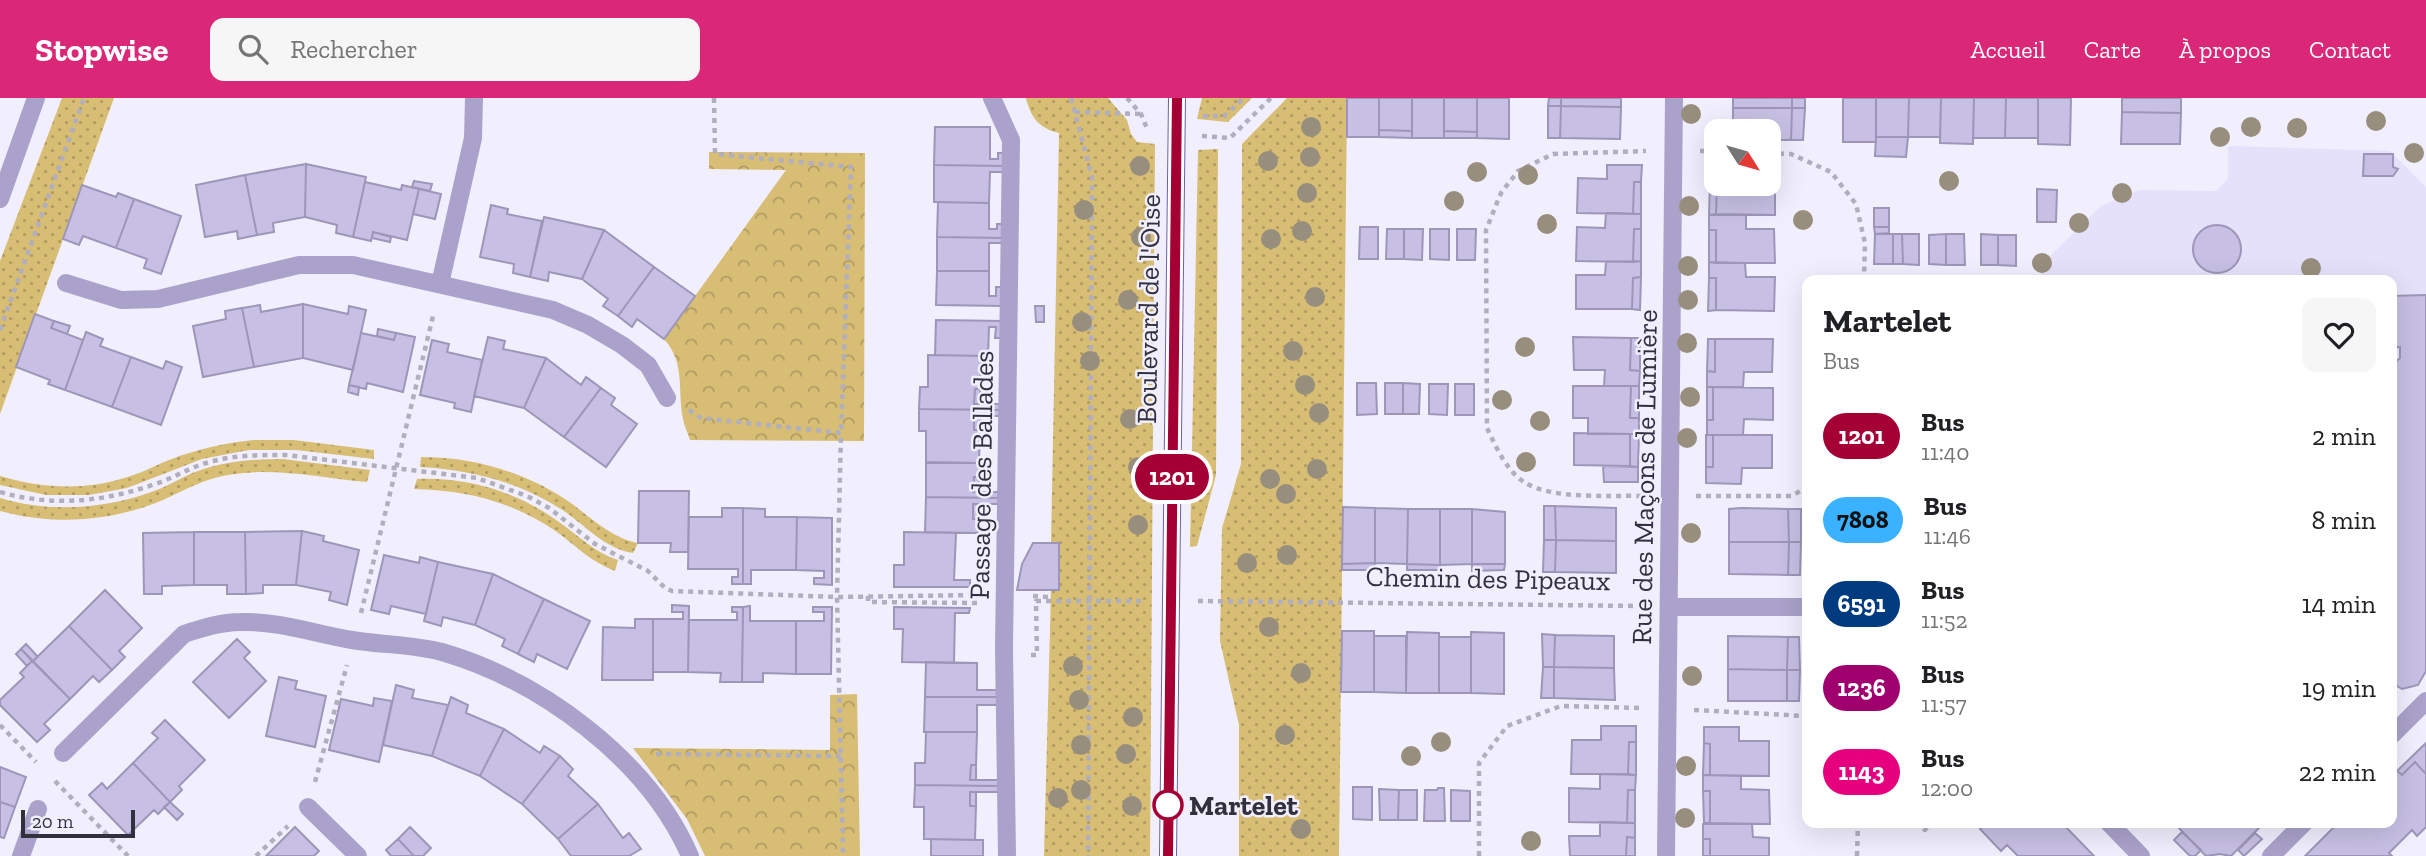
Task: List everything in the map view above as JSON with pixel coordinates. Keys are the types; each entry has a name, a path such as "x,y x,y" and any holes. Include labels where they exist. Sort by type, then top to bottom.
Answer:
{"main road":[{"name":"Boulevard de l'Oise","path":"1168,856 1177,98"}],"street":[{"path":"0,199 36,98"},
{"path":"440,284 473,138 474,98"},
{"name":"Passage des Ballades","path":"992,98 1011,140 1005,595 1007,856"},
{"name":"Rue des Maçons de Lumière","path":"1666,856 1674,98"},
{"path":"66,283 121,300 158,299 271,270 327,263 353,265 553,310 588,325 622,345 648,365 667,398"},
{"path":"1669,607 1802,607"},
{"path":"63,753 184,634 210,626 241,622 268,624 354,640 439,651 484,666 570,714 616,754 665,810 690,856"},
{"path":"2397,730 2426,701"},
{"path":"308,807 358,856"},
{"path":"21,856 37,809"},
{"path":"2114,828 2141,856"},
{"path":"2271,856 2299,828"}],"path":[{"path":"0,330 84,98"},
{"path":"714,98 716,154 851,167 837,597 843,856"},
{"path":"1072,98 1091,177 1088,856"},
{"path":"1230,138 1271,98"},
{"path":"1674,150 1553,154 1518,171 1501,193 1486,230 1487,428 1502,458 1524,482 1559,494 1791,496 1802,490"},
{"path":"1782,154 1791,154 1831,172 1856,204 1865,243 1864,275"},
{"path":"256,856 308,807 354,640 440,284"},
{"path":"667,398 701,418 841,433"},
{"path":"0,492 72,502 102,499 157,484 211,461 260,454 286,455 477,478 527,496 549,508 596,544 648,571 665,588 672,591 837,597 1005,595"},
{"path":"868,596 868,602 970,603"},
{"name":"Chemin des Pipeaux","path":"1336,602 1669,607"},
{"path":"1479,856 1479,763 1507,726 1561,706 1802,716"},
{"path":"0,725 45,771"},
{"path":"616,754 841,756"},
{"path":"54,780 128,856"},
{"path":"1857,856 1858,828"}],"shaded area":[{"path":"2228,146 2390,151 2426,187 2426,671 2418,685 2411,688 2402,689 2397,686 2397,275 2040,275 2040,266 2101,206 2139,190 2216,191 2228,179"}],"green space":[{"path":"62,98 114,98 0,414 0,261"},
{"path":"1026,98 1108,98 1127,120 1131,134 1137,142 1155,144 1150,856 1044,856 1051,590 1059,590 1059,544 1051,543 1059,133 1037,121"},
{"path":"1202,98 1252,98 1228,122 1197,119"},
{"path":"1287,98 1347,98 1339,856 1239,856 1239,725 1220,641 1222,528 1241,464 1242,144"},
{"path":"1218,149 1216,475 1197,546 1190,547 1198,150"},
{"path":"709,152 865,153 864,441 690,440 681,408 678,367 671,348 664,339 786,170 709,169"},
{"path":"254,440 294,440 374,450 374,459 296,450 249,450 202,459 127,488 89,495 46,495 0,485 0,476 46,485 93,485 136,474 190,453"},
{"path":"421,457 478,463 514,473 549,489 608,531 638,543 633,553 613,547 564,511 530,492 495,479 420,467"},
{"path":"283,459 370,470 367,482 277,472 223,476 153,504 97,518 58,520 0,511 0,498 38,506 97,505 136,497 160,489 192,473 219,465"},
{"path":"417,479 474,484 527,502 594,548 618,560 615,571 591,558 541,522 507,505 471,495 414,489"},
{"path":"857,694 860,856 705,856 687,819 633,748 830,750 830,695"}],"building":[{"path":"1347,98 1379,98 1379,137 1347,137"},
{"path":"1379,98 1412,98 1412,131 1379,130"},
{"path":"1412,98 1444,98 1444,138 1412,138"},
{"path":"1444,98 1477,98 1477,132 1444,131"},
{"path":"1477,98 1509,98 1509,139 1477,138"},
{"path":"1549,98 1561,98 1561,106 1548,106"},
{"path":"1561,98 1621,98 1621,107 1561,106"},
{"path":"1733,98 1792,98 1792,108 1733,108"},
{"path":"1792,98 1805,98 1805,108 1792,108"},
{"path":"1843,98 1876,98 1876,142 1843,142"},
{"path":"1876,98 1909,98 1908,137 1876,137"},
{"path":"1909,98 1941,98 1940,137 1908,137"},
{"path":"1941,98 1974,98 1973,144 1940,143"},
{"path":"1974,98 2006,98 2005,138 1973,138"},
{"path":"2006,98 2038,98 2038,138 2005,138"},
{"path":"2038,98 2071,98 2070,145 2038,144"},
{"path":"2122,98 2181,98 2181,113 2122,112"},
{"path":"1548,106 1561,106 1560,138 1548,138"},
{"path":"1561,106 1621,107 1620,139 1560,138"},
{"path":"1733,108 1792,108 1791,140 1782,140 1782,119 1733,119"},
{"path":"1792,108 1805,108 1803,140 1791,140"},
{"path":"2122,112 2181,113 2180,144 2121,144"},
{"path":"935,127 990,127 990,159 998,159 998,153 1004,153 1004,166 934,165"},
{"path":"1379,130 1412,131 1412,138 1379,137"},
{"path":"1444,131 1477,132 1477,138 1444,138"},
{"path":"1876,137 1908,137 1906,157 1875,156"},
{"path":"2364,154 2393,154 2393,167 2398,169 2393,176 2363,176"},
{"path":"306,164 366,177 353,237 336,233 337,225 305,217"},
{"path":"306,164 305,217 273,223 274,232 257,235 245,175"},
{"path":"934,165 1004,166 1004,172 990,172 989,203 934,202"},
{"path":"1607,165 1642,165 1641,181 1634,182 1633,214 1577,213 1578,178 1607,179"},
{"path":"245,175 257,235 238,239 237,231 205,237 196,185"},
{"path":"414,181 432,184 430,191 412,187"},
{"path":"1641,181 1641,214 1633,214 1634,182"},
{"path":"365,182 401,190 402,185 419,189 407,240 373,232 371,241 353,237"},
{"path":"82,185 116,197 118,193 134,199 116,248 83,236 79,245 63,239"},
{"path":"419,189 441,194 435,219 413,214"},
{"path":"2037,189 2057,190 2056,222 2037,222"},
{"path":"1710,196 1717,196 1716,214 1709,215"},
{"path":"1717,196 1775,196 1775,215 1716,214"},
{"path":"134,199 181,216 161,274 144,268 147,259 116,248"},
{"path":"938,202 989,203 989,229 997,229 997,224 1004,224 1003,238 937,237"},
{"path":"491,205 508,209 507,214 542,221 530,277 513,273 514,264 480,257"},
{"path":"1874,208 1889,208 1889,227 1874,227"},
{"path":"1606,213 1641,214 1641,229 1634,229 1633,262 1576,261 1577,227 1605,228"},
{"path":"1709,215 1746,215 1746,229 1774,229 1775,263 1716,263 1716,230 1709,230"},
{"path":"544,217 604,230 582,279 549,272 548,281 530,277"},
{"path":"2217,225 2234,232 2241,249 2234,266 2217,273 2200,266 2193,249 2200,232"},
{"path":"1360,227 1378,227 1378,259 1359,259"},
{"path":"1874,227 1889,227 1889,233 1875,234"},
{"path":"1387,229 1404,229 1404,259 1386,259"},
{"path":"1404,229 1423,229 1422,260 1404,259"},
{"path":"1430,229 1449,229 1449,260 1430,259"},
{"path":"1457,229 1476,229 1475,260 1457,260"},
{"path":"1634,229 1641,229 1641,261 1633,262"},
{"path":"604,230 654,267 618,316 603,306 608,299 582,279"},
{"path":"1709,230 1716,230 1716,263 1709,262"},
{"path":"373,232 391,237 390,242 372,238"},
{"path":"1875,234 1893,234 1893,264 1874,264"},
{"path":"1893,234 1902,234 1903,264 1893,264"},
{"path":"1902,234 1919,234 1919,265 1903,264"},
{"path":"1946,234 1964,234 1965,265 1946,265"},
{"path":"1946,234 1946,265 1929,264 1929,235"},
{"path":"1981,234 1998,235 1998,265 1981,265"},
{"path":"1998,235 2016,235 2016,266 1998,265"},
{"path":"937,237 1003,238 1003,243 989,243 989,271 937,271"},
{"path":"1641,261 1641,277 1633,278 1632,309 1576,309 1576,275 1605,275 1606,262"},
{"path":"1709,262 1745,263 1746,277 1775,277 1774,311 1716,310 1716,278 1709,278"},
{"path":"654,267 695,296 664,339 637,319 632,327 618,316"},
{"path":"937,271 989,271 989,296 996,296 996,287 1003,287 1002,306 936,305"},
{"path":"1641,277 1640,310 1632,309 1633,278"},
{"path":"1709,278 1716,278 1716,310 1708,311"},
{"path":"2426,295 2426,671 2418,685 2402,689 2397,686 2397,361 2400,358 2400,347 2397,347 2397,296"},
{"path":"303,304 303,358 254,367 242,308 260,305 261,312"},
{"path":"303,304 348,314 349,306 366,310 353,370 303,358"},
{"path":"1035,306 1044,306 1044,322 1036,322"},
{"path":"242,308 254,367 203,377 193,326 226,319 225,311"},
{"path":"35,314 54,321 51,328 83,340 65,390 48,384 50,380 16,367"},
{"path":"936,320 1003,321 1003,338 995,338 996,327 989,327 988,356 935,355"},
{"path":"54,321 70,326 67,334 51,328"},
{"path":"378,329 396,333 394,340 377,336"},
{"path":"86,332 103,339 100,346 131,357 112,407 65,390"},
{"path":"361,333 394,340 396,333 415,337 403,392 367,383 366,389 349,385"},
{"path":"488,337 505,341 503,349 546,358 524,408 474,396"},
{"path":"1573,337 1631,338 1630,370 1640,371 1639,386 1604,386 1605,370 1574,370"},
{"path":"1631,338 1640,338 1640,371 1630,370"},
{"path":"1708,339 1715,339 1715,372 1707,371"},
{"path":"1715,339 1773,339 1772,372 1744,372 1743,387 1707,387 1707,371 1715,372"},
{"path":"432,340 449,344 447,352 482,360 471,412 454,408 455,403 420,395"},
{"path":"928,355 981,356 980,389 975,389 974,404 1002,404 1002,410 919,409 920,387 928,387"},
{"path":"131,357 163,369 166,361 182,367 161,425 112,407"},
{"path":"546,358 581,385 586,377 601,388 564,437 524,408"},
{"path":"1357,383 1376,383 1377,414 1357,415"},
{"path":"1385,383 1403,383 1403,414 1385,414"},
{"path":"1403,383 1420,384 1419,414 1403,414"},
{"path":"1429,384 1448,384 1447,415 1429,414"},
{"path":"1455,384 1474,384 1474,415 1455,415"},
{"path":"349,385 359,387 358,395 348,392"},
{"path":"1573,386 1631,386 1630,418 1639,418 1639,434 1588,434 1588,418 1573,418"},
{"path":"1631,386 1639,386 1639,418 1630,418"},
{"path":"1707,387 1713,387 1713,420 1707,420"},
{"path":"1713,387 1773,388 1773,420 1744,419 1743,435 1707,435 1707,420 1713,420"},
{"path":"601,388 615,398 611,405 637,424 606,467 564,437"},
{"path":"975,389 980,389 980,404 974,404"},
{"path":"919,409 1002,410 1002,416 974,416 974,430 980,430 979,463 926,462 926,431 919,431"},
{"path":"974,416 980,416 980,430 974,430"},
{"path":"1574,433 1630,434 1630,466 1574,465"},
{"path":"1630,434 1639,434 1638,467 1630,466"},
{"path":"1706,435 1713,435 1713,467 1706,467"},
{"path":"1713,435 1772,435 1772,468 1742,468 1741,484 1706,483 1706,467 1713,467"},
{"path":"926,463 979,463 979,477 974,477 973,492 1001,492 1000,498 926,497"},
{"path":"1603,466 1638,467 1638,482 1604,482"},
{"path":"974,477 979,477 979,492 973,492"},
{"path":"639,491 689,491 688,552 670,552 671,543 638,543"},
{"path":"926,497 1000,498 1001,504 973,504 973,519 979,519 978,533 925,532"},
{"path":"973,504 978,504 979,519 973,519"},
{"path":"1544,506 1555,506 1556,540 1544,540"},
{"path":"1555,506 1616,508 1616,541 1556,540"},
{"path":"1343,507 1375,508 1375,563 1342,564"},
{"path":"722,508 743,508 743,584 732,584 732,577 738,577 738,569 688,569 689,517 722,517"},
{"path":"743,508 765,509 765,517 797,517 796,570 751,570 751,584 743,584"},
{"path":"1375,508 1408,509 1407,564 1375,563"},
{"path":"1408,509 1440,509 1440,565 1407,564"},
{"path":"1440,509 1472,509 1472,564 1440,565"},
{"path":"1472,509 1505,512 1505,564 1472,564"},
{"path":"1729,509 1788,509 1789,542 1729,542"},
{"path":"1788,509 1801,509 1801,542 1789,542"},
{"path":"797,517 832,518 832,585 814,584 814,578 824,578 824,571 796,570"},
{"path":"302,531 324,536 323,541 359,550 347,605 329,600 331,592 296,585"},
{"path":"302,531 296,585 263,585 263,593 246,594 245,532"},
{"path":"194,532 194,585 162,586 162,594 144,594 143,533"},
{"path":"194,532 245,532 246,594 227,594 227,585 194,585"},
{"path":"904,532 956,533 954,580 970,580 970,587 894,587 894,565 904,565"},
{"path":"1544,540 1556,540 1555,572 1543,572"},
{"path":"1556,540 1616,541 1616,573 1555,572"},
{"path":"1729,542 1789,542 1788,575 1729,574"},
{"path":"1789,542 1801,542 1800,575 1788,575"},
{"path":"1033,543 1059,543 1059,590 1017,590 1022,564"},
{"path":"384,555 419,563 420,557 438,562 426,614 391,606 389,614 371,610"},
{"path":"438,562 493,574 475,625 443,617 441,626 424,621"},
{"path":"1375,563 1374,570 1342,570 1342,564"},
{"path":"1407,564 1440,565 1440,570 1407,570"},
{"path":"1472,564 1505,564 1504,570 1472,571"},
{"path":"493,574 544,599 518,654 502,646 505,639 475,625"},
{"path":"105,590 142,628 119,651 125,657 112,670 69,626"},
{"path":"544,599 590,621 567,669 537,654 534,662 518,654"},
{"path":"672,605 689,606 688,672 653,672 653,619 683,619 683,612 672,612"},
{"path":"750,606 750,621 796,621 796,674 763,673 763,682 742,682 743,607"},
{"path":"732,607 743,607 742,682 720,682 721,673 688,672 689,620 737,620 737,612 732,612"},
{"path":"813,607 832,607 831,674 796,674 796,621 824,621 824,612 813,612"},
{"path":"894,607 970,608 969,613 955,613 954,663 902,662 903,629 894,629"},
{"path":"635,619 653,619 653,680 602,680 603,627 635,628"},
{"path":"69,626 112,670 99,682 93,676 70,699 33,661"},
{"path":"1342,631 1374,631 1374,692 1341,692"},
{"path":"1407,632 1439,633 1439,693 1406,693"},
{"path":"1471,632 1504,633 1504,694 1471,693"},
{"path":"1542,634 1555,635 1554,667 1543,667"},
{"path":"1555,635 1614,636 1614,668 1554,667"},
{"path":"1374,636 1406,636 1406,693 1374,692"},
{"path":"1728,636 1788,637 1787,670 1728,669"},
{"path":"1439,637 1471,637 1471,693 1439,693"},
{"path":"1788,637 1799,637 1800,670 1787,670"},
{"path":"237,639 250,652 244,658 266,681 229,718 193,682"},
{"path":"26,644 38,657 33,661 21,649"},
{"path":"21,649 32,661 27,666 16,654"},
{"path":"32,661 70,699 44,724 50,730 37,742 0,705 0,700 24,677 20,673"},
{"path":"926,662 977,663 977,690 999,690 999,697 925,697"},
{"path":"1543,667 1554,667 1554,698 1541,698"},
{"path":"1554,667 1614,668 1615,700 1554,698"},
{"path":"1728,669 1787,670 1787,701 1728,701"},
{"path":"1787,670 1800,670 1799,701 1787,701"},
{"path":"279,677 297,681 295,689 326,696 315,747 266,736"},
{"path":"396,685 414,690 412,698 448,705 432,756 383,745"},
{"path":"451,697 468,705 466,713 504,729 480,776 432,756"},
{"path":"925,697 999,697 999,705 977,705 977,732 924,732"},
{"path":"374,698 392,701 379,762 329,750 341,699 373,706"},
{"path":"165,720 205,760 179,786 182,790 170,802 133,763 158,738 152,733"},
{"path":"1601,726 1636,726 1636,742 1629,742 1628,774 1571,774 1572,740 1601,740"},
{"path":"1704,727 1739,727 1739,741 1769,741 1769,776 1710,775 1710,744 1704,743"},
{"path":"504,729 540,753 544,746 560,756 522,804 480,776"},
{"path":"926,732 977,732 976,765 971,765 970,780 998,780 998,786 915,785 915,763 925,763"},
{"path":"1629,742 1636,742 1636,775 1628,774"},
{"path":"1704,743 1710,744 1710,775 1703,775"},
{"path":"2426,743 2426,774 2415,762 2402,775 2397,771"},
{"path":"560,756 573,769 568,776 598,804 558,839 522,804"},
{"path":"2415,762 2426,774 2426,827 2417,836 2412,830 2389,853 2392,856 2305,856 2333,828 2397,828 2397,771 2402,775"},
{"path":"133,763 170,802 158,814 154,810 128,835 89,795 102,783 107,789"},
{"path":"971,765 976,765 976,780 970,780"},
{"path":"0,767 26,777 15,807 0,802"},
{"path":"1600,774 1636,775 1635,790 1628,790 1627,823 1569,822 1569,788 1600,789"},
{"path":"1703,775 1741,776 1741,789 1769,790 1770,824 1710,823 1710,791 1703,791"},
{"path":"915,785 998,786 998,792 970,792 970,806 976,806 975,840 924,839 924,807 914,807"},
{"path":"1353,787 1372,787 1372,820 1353,819"},
{"path":"1444,788 1445,821 1424,821 1425,790"},
{"path":"1379,789 1399,790 1398,820 1380,820"},
{"path":"1399,790 1417,790 1417,820 1398,820"},
{"path":"1451,790 1470,791 1470,821 1451,821"},
{"path":"1628,790 1635,790 1635,823 1627,823"},
{"path":"1703,791 1710,791 1710,823 1704,823"},
{"path":"970,792 976,792 976,806 970,806"},
{"path":"0,802 15,807 4,838 0,837"},
{"path":"170,802 183,814 177,820 164,807"},
{"path":"598,804 623,838 629,833 641,849 629,856 571,856 558,839"},
{"path":"1600,822 1635,823 1635,838 1627,837 1626,856 1570,856 1569,836 1600,836"},
{"path":"1703,824 1752,824 1753,837 1769,838 1769,856 1710,856 1710,839 1703,839"},
{"path":"295,827 319,851 314,856 266,856"},
{"path":"410,827 431,848 423,856 414,856 398,839"},
{"path":"2067,828 2094,856 2018,856 2007,845 2001,851 1980,829"},
{"path":"2179,828 2259,828 2231,856 2206,856"},
{"path":"2182,832 2201,850 2195,856 2190,856 2174,840"},
{"path":"2255,833 2262,839 2244,856 2238,850"},
{"path":"1627,837 1635,838 1635,856 1626,856"},
{"path":"398,839 414,856 391,856 386,850"},
{"path":"931,839 983,840 983,856 931,856"},
{"path":"1703,839 1710,839 1710,856 1703,856"}],"bus line":[{"name":"1201","path":"1168,856 1177,98"}],"place":[{"name":"Martelet","path":"1168,805"}]}
